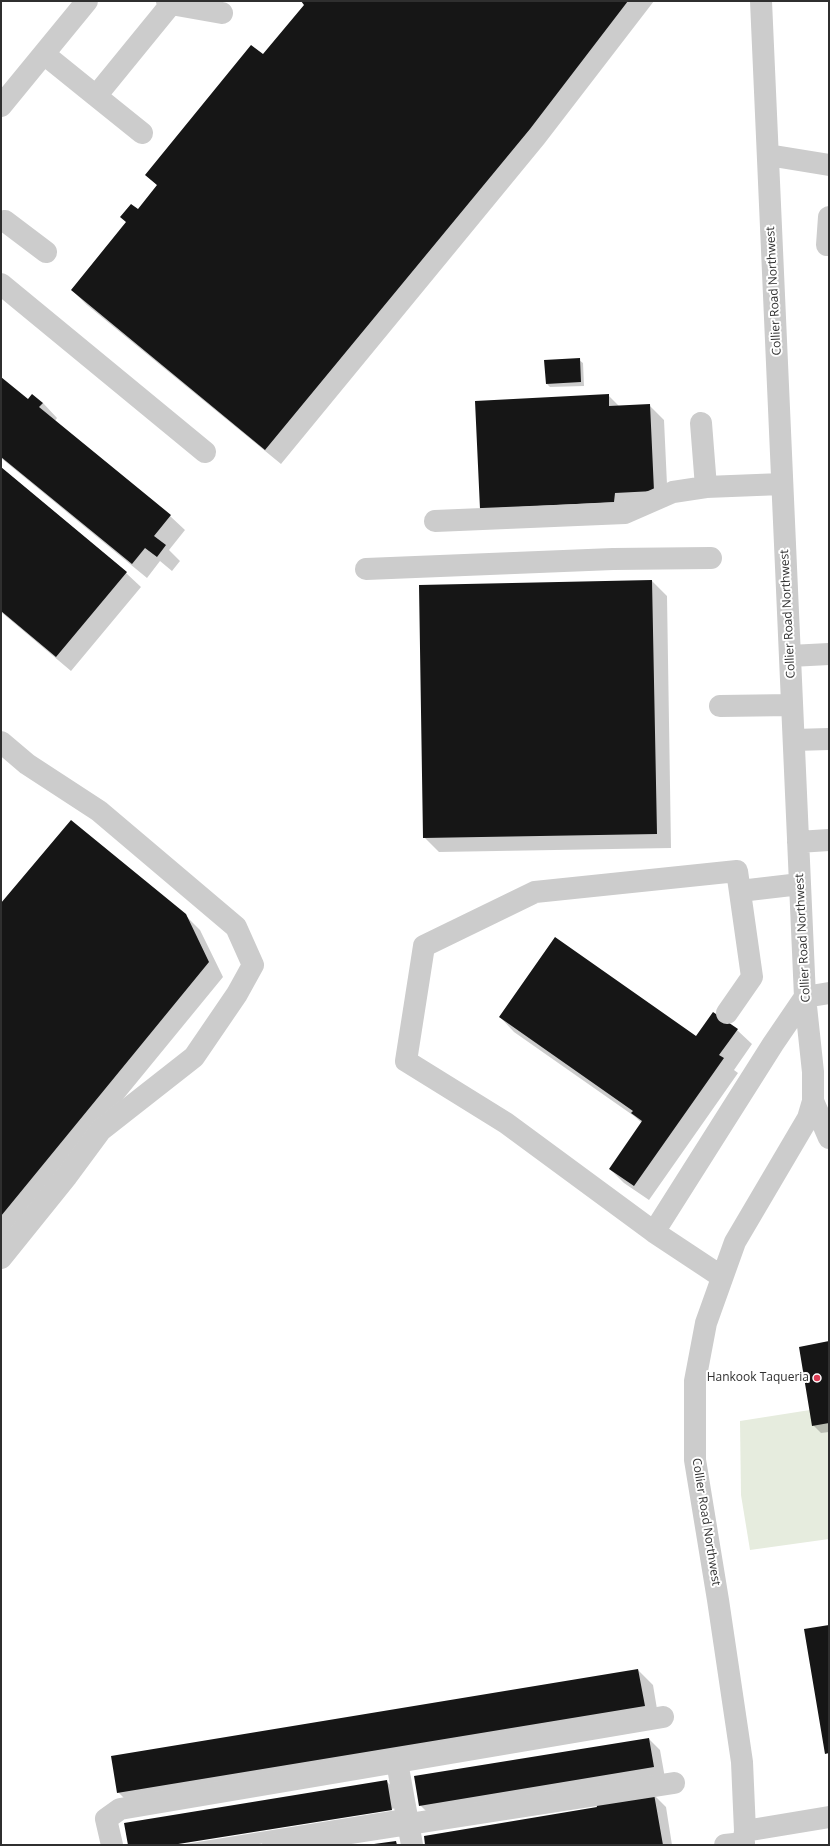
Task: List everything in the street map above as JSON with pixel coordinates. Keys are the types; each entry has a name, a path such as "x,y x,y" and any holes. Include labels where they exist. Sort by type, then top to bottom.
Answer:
{"street":[{"path":"1,106 87,1"},
{"name":"Collier Road Northwest","path":"739,1841 742,1762 695,1460 695,1381 706,1323 735,1242 808,1118 821,1072 805,997 761,1"},
{"path":"96,96 169,2 222,13"},
{"path":"44,54 142,133"},
{"path":"768,156 829,165"},
{"path":"829,217 827,245 829,245"},
{"path":"5,221 46,252"},
{"path":"1,284 205,452"},
{"path":"701,423 706,487"},
{"path":"435,521 625,513 673,492 706,487 782,484"},
{"path":"366,569 613,559 711,558"},
{"path":"790,656 829,654"},
{"path":"720,706 792,705"},
{"path":"794,740 829,739"},
{"path":"1,742 26,764 99,811 236,927 253,965 237,994 194,1057 100,1130 67,1176 1,1258"},
{"path":"798,842 829,840"},
{"path":"722,1277 654,1232 506,1123 406,1061 424,946 535,892 737,871 752,977 727,1013"},
{"path":"740,891 800,884"},
{"path":"654,1232 773,1044 805,997 829,993"},
{"path":"813,1101 829,1138"},
{"path":"112,1845 106,1819 120,1809 663,1717"},
{"path":"397,1762 410,1835"},
{"path":"273,1845 410,1835 674,1783"},
{"path":"739,1841 829,1817"}],"shaded area":[{"path":"810,1410 829,1423 829,1539 750,1550 741,1495 740,1421"}],"building":[{"path":"301,1 628,1 530,129 265,450 71,290 126,222 120,217 131,204 138,209 157,185 145,175 251,45 263,54 304,5"},
{"path":"580,358 581,382 546,384 544,360"},
{"path":"1,377 28,399 32,394 43,403 39,407 171,515 154,536 166,545 157,557 145,548 132,564 1,457"},
{"path":"609,394 609,406 650,404 654,491 615,493 614,502 480,509 475,401"},
{"path":"1,467 127,572 56,657 1,611"},
{"path":"652,580 657,834 423,838 419,585"},
{"path":"71,820 186,914 209,962 1,1216 1,903"},
{"path":"555,937 696,1036 713,1012 738,1029 719,1055 724,1058 634,1186 609,1169 642,1121 631,1113 633,1111 499,1017"},
{"name":"Hankook Taqueria","path":"829,1341 829,1423 812,1426 799,1347"},
{"path":"829,1625 829,1753 825,1754 804,1629"},
{"path":"638,1669 645,1706 117,1793 111,1756"},
{"path":"649,1738 654,1767 419,1806 414,1776"},
{"path":"387,1780 392,1810 172,1845 128,1845 124,1823"},
{"path":"654,1794 663,1845 425,1845 424,1836 597,1807 596,1804"},
{"path":"396,1841 397,1845 374,1845 374,1844"}],"place":[{"name":"Hankook Taqueria","path":"817,1378"}]}
